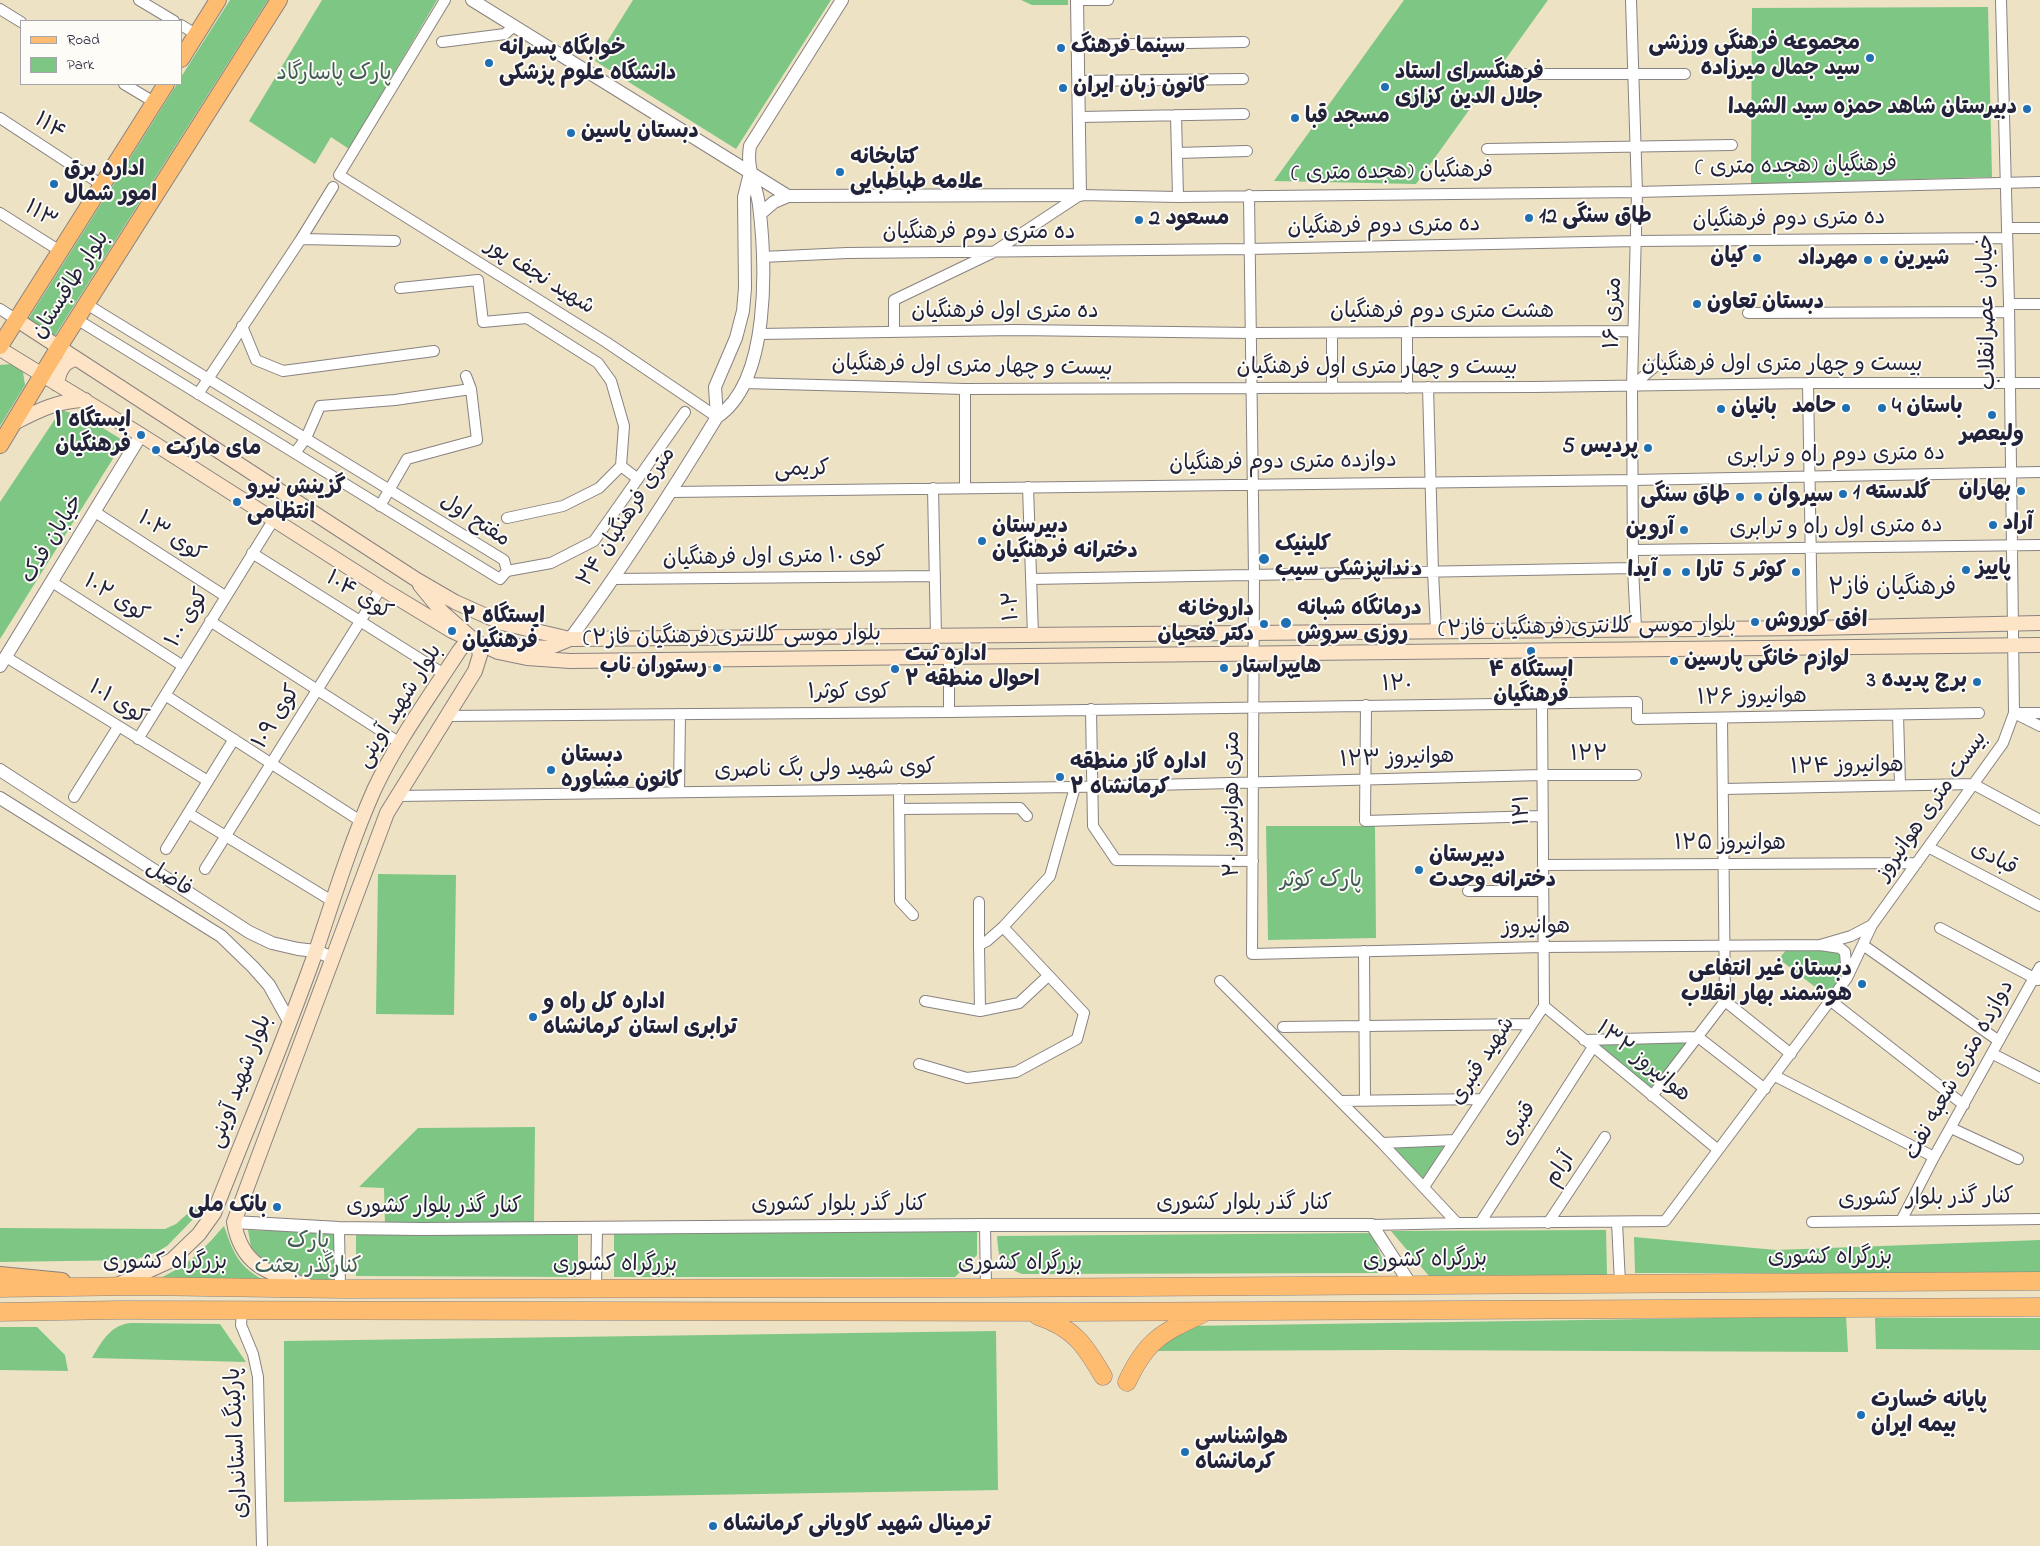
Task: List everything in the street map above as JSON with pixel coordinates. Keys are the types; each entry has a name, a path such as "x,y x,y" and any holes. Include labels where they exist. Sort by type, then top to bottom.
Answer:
{"highway":[{"name":"بزرگراه کشوری","path":"0,1288 114,1286 340,1289 986,1288 2040,1281"},
{"path":"1069,1312 1079,1306 1081,1300 1073,1287"},
{"path":"1148,1287 1140,1292 1138,1296 1140,1305 1148,1312"},
{"name":"بزرگراه کشوری","path":"0,1312 119,1310 1148,1312 2040,1307"},
{"path":"1023,1311 1056,1322 1068,1329 1084,1345 1103,1376"},
{"path":"1127,1382 1135,1366 1153,1341 1177,1326 1202,1314 1222,1311"}],"main road":[{"path":"182,57 218,0"},
{"name":"بلوار طاقبستان","path":"0,445 59,347 88,305 280,0"},
{"name":"بلوار طاقبستان","path":"0,347 165,85"},
{"name":"بلوار موسی کلانتری(فرهنگیان فاز۲)","path":"17,320 417,580 455,602 502,623 570,639 1636,628 1812,628 2040,623"},
{"name":"بلوار موسی کلانتری(فرهنگیان فاز۲)","path":"0,347 42,376 142,435 381,588 452,631 498,652 527,658 570,661 2040,645"},
{"path":"57,384 62,367 67,361 76,359"},
{"path":"14,423 51,406 75,400 85,400"},
{"path":"417,580 442,612 477,642 548,648 570,639"},
{"name":"بلوار شهید آوینی","path":"114,1286 172,1260 199,1234 214,1212 289,1021 375,789 400,743 463,646 477,642 480,655 475,671 387,813 234,1222"},
{"path":"214,1212 234,1222 240,1244 258,1265 268,1272 314,1288"},
{"path":"0,1275 114,1286"},
{"path":"0,1283 69,1287"}],"street":[{"path":"139,0 172,20"},
{"name":"شهید نجف پور","path":"445,0 339,175 606,342 717,417"},
{"path":"472,0 788,196"},
{"path":"717,417 715,387 736,338 743,311 745,288 744,197 750,173 748,160 750,146 842,0"},
{"path":"894,332 894,300 992,253 1080,195 1077,0 1108,0"},
{"name":"۱۶ متری","path":"1631,0 1637,192 1632,386 1633,568 1636,628"},
{"name":"خیابان عصرانقلاب","path":"2001,0 2009,308 2012,646"},
{"path":"0,9 20,21"},
{"path":"182,26 196,35"},
{"path":"442,42 505,34 514,26"},
{"path":"1078,45 1244,42"},
{"path":"1508,74 1685,74"},
{"path":"1079,81 1243,79"},
{"path":"126,85 154,102"},
{"path":"1080,117 1244,114"},
{"path":"1176,116 1178,197"},
{"name":"۱۱۴","path":"0,118 102,185"},
{"path":"1486,149 1732,146"},
{"path":"1177,153 1247,151"},
{"name":"۲۴ متری فرهنگیان","path":"570,639 614,580 672,492 717,417 726,411 736,400 753,362 762,316 762,257 758,194 750,173"},
{"name":"فرهنگیان (هجده متری )","path":"788,196 1080,195 1178,197 1637,192 2040,182"},
{"path":"198,394 334,187"},
{"path":"760,214 774,202 788,196"},
{"name":"۲۰ متری هوانیروز","path":"1249,196 1254,576 1252,654 1252,954"},
{"name":"۱۱۳","path":"0,213 60,251"},
{"name":"ده متری دوم فرهنگیان","path":"762,257 847,253 1249,249 2007,233 2040,228"},
{"path":"302,238 395,241"},
{"path":"400,288 478,280 483,322 527,318 598,363 612,380 624,426 621,466 599,488 563,506 507,518"},
{"path":"1748,313 2009,308 2040,304"},
{"name":"مفتح اول","path":"78,320 500,579 507,571 504,560 88,305"},
{"path":"0,309 17,320"},
{"path":"242,326 256,360 283,371 434,351"},
{"name":"ده متری اول فرهنگیان","path":"759,334 1015,330 1252,333"},
{"name":"هشت متری دوم فرهنگیان","path":"1252,333 1633,331"},
{"path":"1407,332 1407,388"},
{"path":"1332,333 1332,388"},
{"path":"1632,386 1658,364"},
{"path":"380,506 407,459 478,440 471,389 466,376"},
{"name":"بیست و چهار متری اول فرهنگیان","path":"744,383 965,388 1407,388 1808,383 2040,384"},
{"path":"1808,383 1812,628"},
{"path":"1428,387 1436,630"},
{"path":"965,388 965,488"},
{"path":"294,453 306,438 320,406 395,400 471,389"},
{"path":"507,571 551,564 594,541 685,412"},
{"name":"خیابان فدک","path":"3,662 142,435"},
{"path":"621,466 638,479"},
{"name":"ده متری دوم راه و ترابری","path":"1633,480 1810,475 2040,472"},
{"name":"دوازده متری دوم فرهنگیان","path":"933,488 1633,480"},
{"name":"۱۰۲","path":"1028,486 1033,635"},
{"path":"933,488 936,636"},
{"name":"کریمی","path":"672,492 933,488"},
{"name":"کوی ۱۰۳","path":"95,512 226,596"},
{"name":"کوی ۱۰۰","path":"138,739 274,520"},
{"name":"ده متری اول راه و ترابری","path":"1633,550 2040,545"},
{"name":"کوی ۱۰۴","path":"252,553 444,674"},
{"path":"1031,579 1633,568"},
{"name":"کوی ۱۰ متری اول فرهنگیان","path":"614,580 935,576"},
{"name":"کوی ۱۰۲","path":"52,582 183,666"},
{"name":"کوی ۱۰۹","path":"206,868 381,588"},
{"path":"210,621 400,743"},
{"name":"بیست متری هوانیروز","path":"1872,925 2003,743 2014,713 2012,646"},
{"path":"948,657 949,712"},
{"name":"کوی ۱۰۱","path":"3,662 118,727 208,781"},
{"path":"165,694 362,822"},
{"name":"هوانیروز ۱۲۶","path":"1542,703 1637,702 1637,719 1979,713"},
{"name":"۱۲۰","path":"1252,707 1542,703"},
{"name":"۱۲۱","path":"1542,703 1543,947"},
{"path":"1366,705 1365,821 1542,816"},
{"name":"کوی کوثر۱","path":"447,716 949,712 1252,707"},
{"path":"1091,709 1093,826 1116,860 1253,860"},
{"path":"2014,713 2040,714"},
{"path":"2014,713 2040,726"},
{"path":"679,792 680,714"},
{"path":"1898,715 1900,785"},
{"path":"1652,1096 1725,1001 1722,718"},
{"path":"74,797 118,727"},
{"path":"166,849 234,739"},
{"name":"فاضل","path":"0,770 249,932 284,947 316,950 333,958"},
{"name":"۱۲۲","path":"1542,775 1636,775"},
{"name":"۱۲۳ هوانیروز","path":"1253,783 1542,775"},
{"name":"کوی شهید ولی بگ ناصری","path":"397,796 1253,783"},
{"path":"1973,784 2040,820"},
{"name":"هوانیروز ۱۲۴","path":"1723,789 1973,784"},
{"path":"979,945 988,941 1003,927 1050,876 1075,787"},
{"path":"899,789 900,902 913,916"},
{"name":"فاضل","path":"0,798 221,936 269,985 289,1021"},
{"path":"899,808 1020,808 1027,816"},
{"path":"188,813 332,901"},
{"name":"قبادی","path":"1928,847 2040,906"},
{"name":"هوانیروز ۱۲۵","path":"1543,865 1917,863"},
{"path":"1468,891 1543,891"},
{"path":"978,902 980,1011"},
{"path":"1820,945 1851,936 1872,925"},
{"path":"1372,1225 1665,1221 1717,1149 1831,1001 1847,978 1872,925"},
{"path":"919,1064 967,1078 1016,1072 1077,1039 1084,1013 1003,927"},
{"path":"1940,928 2037,979"},
{"path":"1820,945 1840,948 1845,952 1847,978"},
{"name":"هوانیروز","path":"1252,954 1543,947 1820,945"},
{"path":"1864,945 1999,1042"},
{"name":"شهید قنبری","path":"1424,1187 1544,1006 1543,947"},
{"path":"1364,952 1365,1101"},
{"name":"دوازده متری شعبه نفت","path":"1901,1220 1934,1157 2037,979 2040,967"},
{"path":"925,1001 980,1011 1019,1002 1048,976"},
{"path":"1220,981 1382,1143 1457,1223"},
{"path":"1725,1001 1791,1054"},
{"path":"1831,1001 1964,1105"},
{"name":"هوانیروز ۱۳۲","path":"1544,1006 1717,1149"},
{"path":"1283,1027 1531,1024"},
{"path":"1584,1040 1698,1037 1765,1089"},
{"name":"قنبری","path":"1480,1223 1593,1047"},
{"path":"1993,1054 2040,1078"},
{"path":"1775,1076 1934,1157"},
{"path":"1340,1101 1482,1098"},
{"path":"1951,1128 2018,1159"},
{"name":"آرام","path":"1548,1223 1604,1137"},
{"path":"1382,1143 1455,1140"},
{"name":"کنار گذر بلوار کشوری","path":"1812,1222 2040,1219"},
{"name":"کنار گذر بلوار کشوری","path":"234,1222 339,1228 1372,1225"},
{"path":"1617,1222 1620,1283"},
{"path":"985,1225 986,1288"},
{"path":"1372,1225 1411,1285"},
{"path":"596,1289 597,1226"},
{"path":"339,1228 340,1289"},
{"name":"پارکینگ استانداری","path":"242,1311 241,1324 253,1354 258,1377 262,1546"}],"green space":[{"path":"230,0 268,0 54,337 27,321 176,85 182,85 182,75"},
{"name":"پارک پاسارگاد","path":"322,0 437,0 349,149 331,137 315,164 249,121"},
{"path":"633,0 831,0 736,149 595,61"},
{"path":"1021,0 1068,0 1068,5 1032,5"},
{"path":"1404,0 1548,0 1416,184 1274,181"},
{"name":"مجموعه فرهنگی ورزشی سید جمال میرزاده","path":"1988,7 1992,177 1751,184 1752,8"},
{"path":"11,364 23,372 25,385 0,426 0,365"},
{"path":"61,410 85,417 124,441 0,639 0,502"},
{"name":"پارک کوثر","path":"1266,826 1375,826 1376,938 1268,940"},
{"path":"378,874 456,875 454,1015 376,1014"},
{"path":"1821,949 1841,954 1844,977 1828,997 1779,959 1786,950"},
{"path":"1691,1041 1651,1090 1592,1043"},
{"path":"535,1127 534,1222 385,1224 384,1188 359,1187 418,1128"},
{"path":"1449,1144 1424,1180 1391,1146"},
{"path":"195,1207 203,1209 167,1246 157,1252 134,1260 0,1262 0,1228 165,1229 176,1224"},
{"path":"224,1226 238,1259 249,1270 266,1281 160,1278 195,1256"},
{"path":"614,1229 977,1229 977,1255 955,1277 614,1277"},
{"name":"پارک کنارگذر بعثت","path":"248,1230 334,1233 334,1282 295,1277 266,1264 251,1247"},
{"path":"1606,1230 1607,1275 1429,1276 1391,1231"},
{"path":"1372,1233 1386,1268 1379,1273 1022,1274 1009,1267 1002,1260 997,1236"},
{"path":"356,1234 578,1235 578,1277 356,1276"},
{"path":"1634,1237 1776,1250 2040,1240 2040,1273 1635,1273"},
{"path":"1846,1316 1848,1352 1155,1351 1188,1326"},
{"path":"1875,1318 2040,1318 2040,1350 1876,1349"},
{"path":"132,1323 220,1324 246,1362 92,1358 108,1334 118,1326"},
{"path":"0,1327 37,1327 65,1355 68,1371 0,1370"},
{"path":"996,1331 998,1490 284,1502 284,1341"}],"place":[{"name":"سینما فرهنگ","path":"1061,48"},
{"name":"مجموعه فرهنگی ورزشی سید جمال میرزاده","path":"1870,58"},
{"name":"خوابگاه پسرانه دانشگاه علوم پزشکی","path":"489,63"},
{"name":"فرهنگسرای استاد جلال الدین کزازی","path":"1385,87"},
{"name":"کانون زبان ایران","path":"1063,88"},
{"name":"دبیرستان شاهد حمزه سید الشهدا","path":"2027,109"},
{"name":"مسجد قبا","path":"1295,118"},
{"name":"دبستان یاسین","path":"571,133"},
{"name":"کتابخانه علامه طباطبایی","path":"840,172"},
{"name":"اداره برق امور شمال","path":"54,184"},
{"name":"طاق سنگی 12","path":"1529,218"},
{"name":"مسعود 2","path":"1139,220"},
{"name":"کیان","path":"1757,258"},
{"name":"مهرداد","path":"1868,260"},
{"name":"شیرین","path":"1884,260"},
{"name":"دبستان تعاون","path":"1697,304"},
{"name":"حامد","path":"1846,408"},
{"name":"باستان 4","path":"1882,408"},
{"name":"بانیان","path":"1721,409"},
{"name":"ولیعصر","path":"1992,415"},
{"name":"ایستگاه ۱ فرهنگیان","path":"141,435"},
{"name":"پردیس 5","path":"1648,448"},
{"name":"مای مارکت","path":"156,450"},
{"name":"بهاران","path":"2021,491"},
{"name":"گلدسته 1","path":"1843,494"},
{"name":"طاق سنگی","path":"1740,497"},
{"name":"سیروان","path":"1758,497"},
{"name":"گزینش نیرو انتظامی","path":"237,502"},
{"name":"آراد","path":"1993,525"},
{"name":"آروین","path":"1684,530"},
{"name":"دبیرستان دخترانه فرهنگیان","path":"982,541"},
{"name":"کلینیک دندانپزشکی سیب","path":"1264,559"},
{"name":"پاییز","path":"1966,570"},
{"name":"آیدا","path":"1667,572"},
{"name":"تارا","path":"1686,572"},
{"name":"کوثر 5","path":"1796,572"},
{"name":"افق کوروش","path":"1755,622"},
{"name":"درمانگاه شبانه روزی سروش","path":"1286,623"},
{"name":"داروخانه دکتر فتحیان","path":"1264,624"},
{"name":"ایستگاه ۲ فرهنگیان","path":"452,631"},
{"name":"ایستگاه ۴ فرهنگیان","path":"1531,651"},
{"name":"لوازم خانگی پارسین","path":"1674,661"},
{"name":"رستوران ناب","path":"717,668"},
{"name":"هایپراستار","path":"1224,668"},
{"name":"اداره ثبت احوال منطقه ۲","path":"895,669"},
{"name":"برج پدیده 3","path":"1977,682"},
{"name":"دبستان کانون مشاوره","path":"551,770"},
{"name":"اداره گاز منطقه ۲ کرمانشاه","path":"1060,777"},
{"name":"دبیرستان دخترانه وحدت","path":"1419,870"},
{"name":"دبستان غیر انتفاعی هوشمند بهار انقلاب","path":"1862,984"},
{"name":"اداره کل راه و ترابری استان کرمانشاه","path":"533,1017"},
{"name":"بانک ملی","path":"277,1207"},
{"name":"پایانه خسارت بیمه ایران","path":"1861,1415"},
{"name":"هواشناسی کرمانشاه","path":"1185,1452"},
{"name":"ترمینال شهید کاویانی کرمانشاه","path":"713,1526"}],"district":[{"name":"فرهنگیان فاز۲","path":"1892,590"}]}
